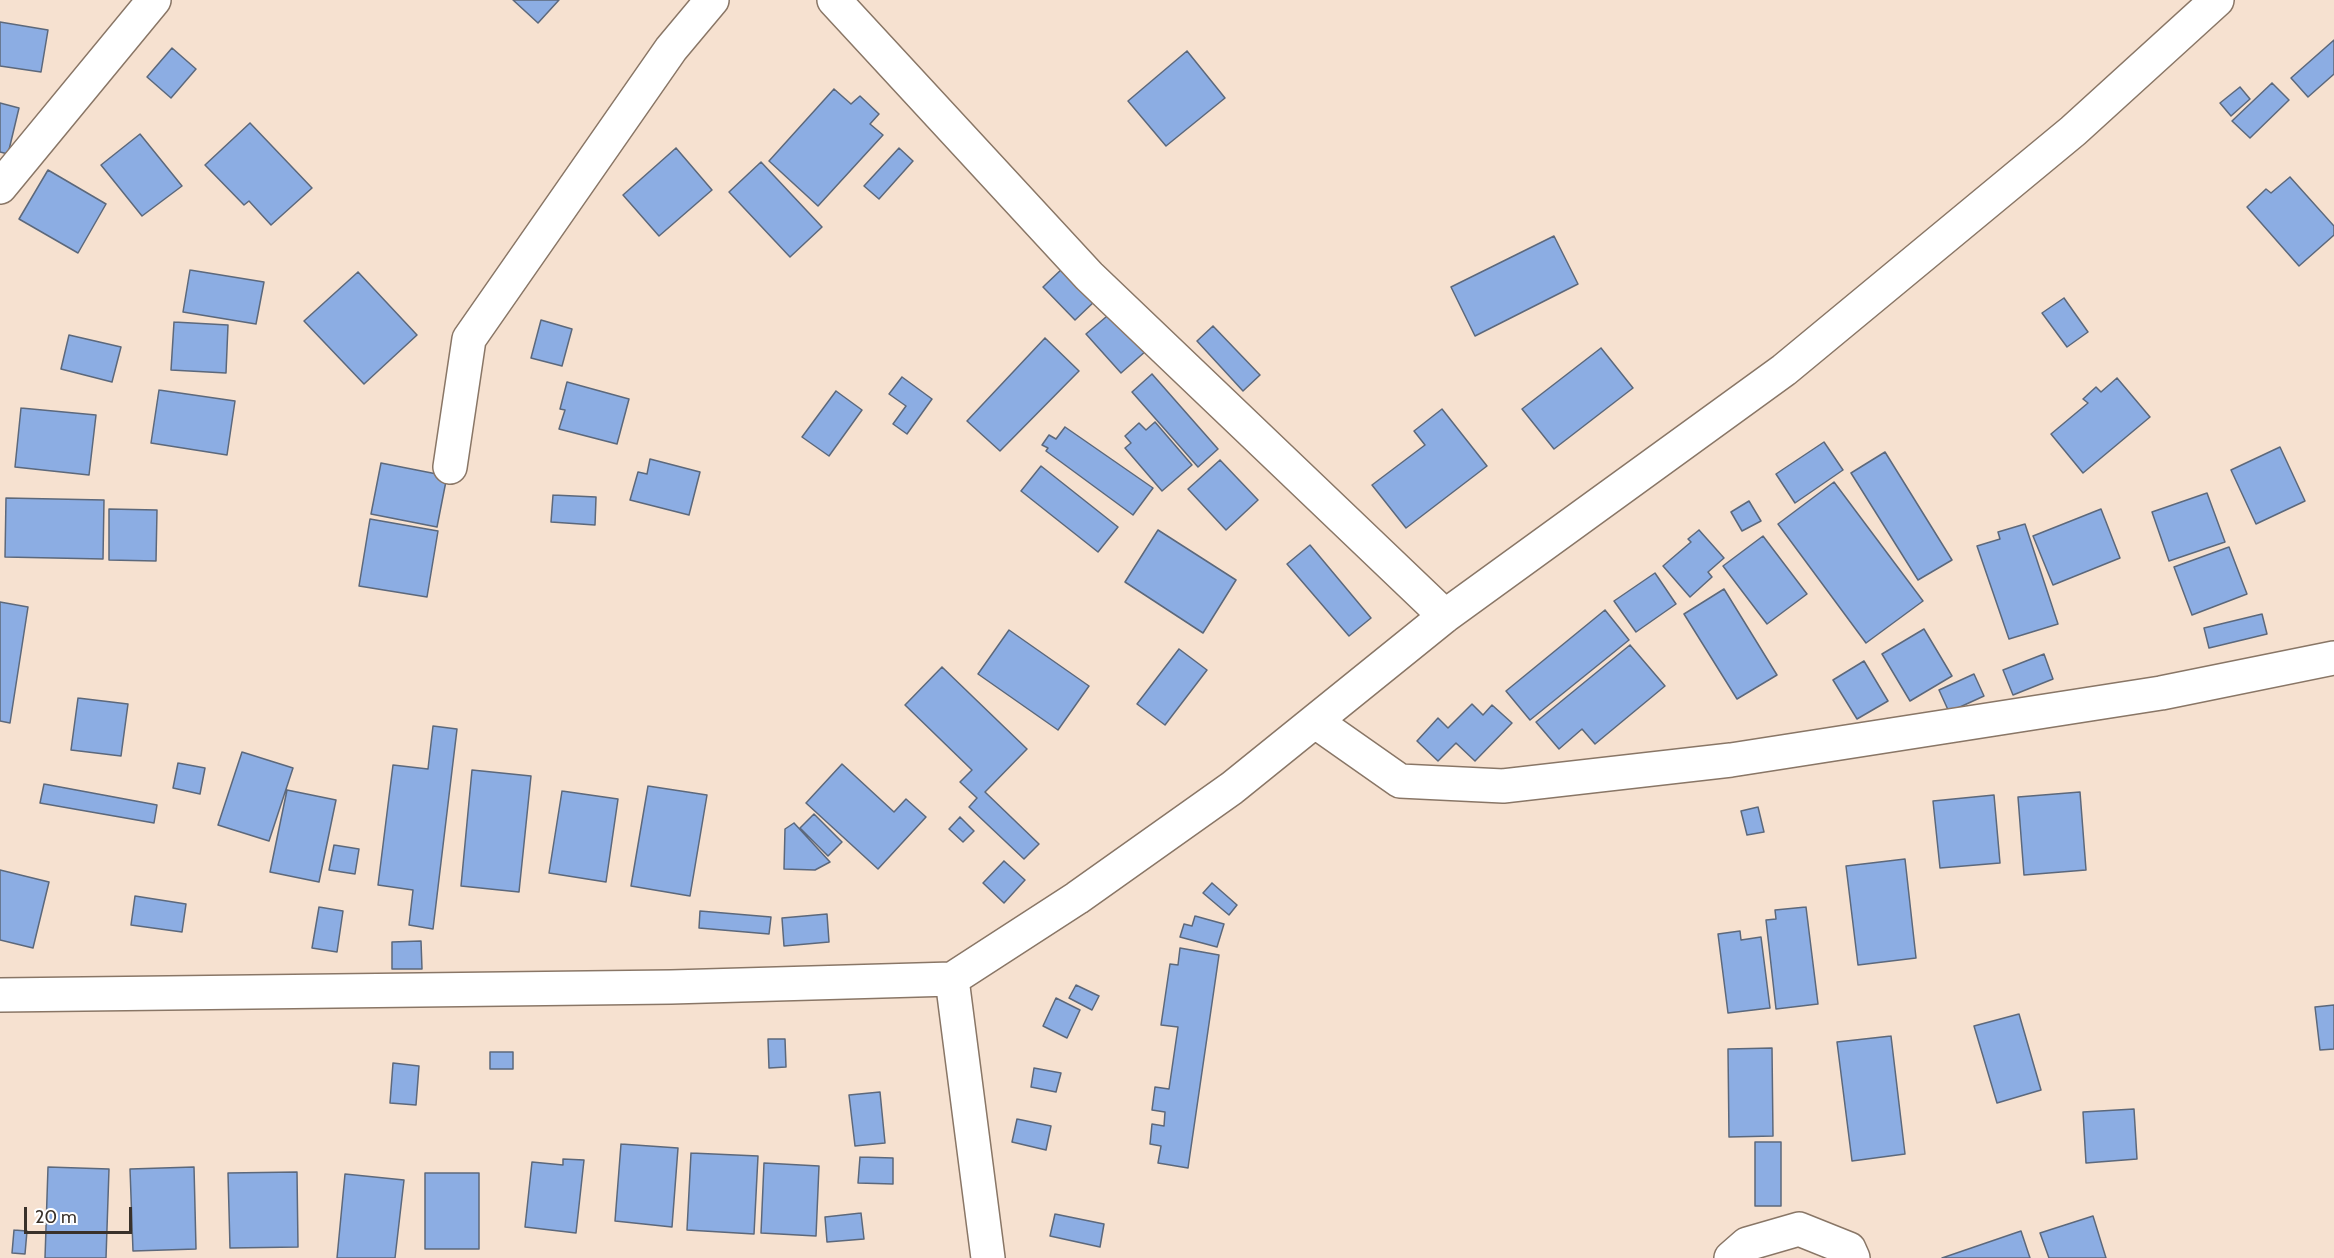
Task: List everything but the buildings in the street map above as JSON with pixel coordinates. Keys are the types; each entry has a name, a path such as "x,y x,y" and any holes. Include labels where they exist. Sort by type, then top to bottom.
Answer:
{"street":[{"path":"0,187 154,0"},
{"path":"450,467 469,339 671,49 712,0"},
{"path":"834,0 1089,276 1445,616"},
{"path":"0,995 671,987 952,979 1087,891 1232,788 1445,616 1784,370 2073,131 2217,0"},
{"path":"1316,722 1400,781 1503,786 1731,760 2160,693 2334,658"},
{"path":"952,979 988,1258"},
{"path":"1731,1258 1747,1244 1799,1229 1849,1249 1853,1258"}]}
